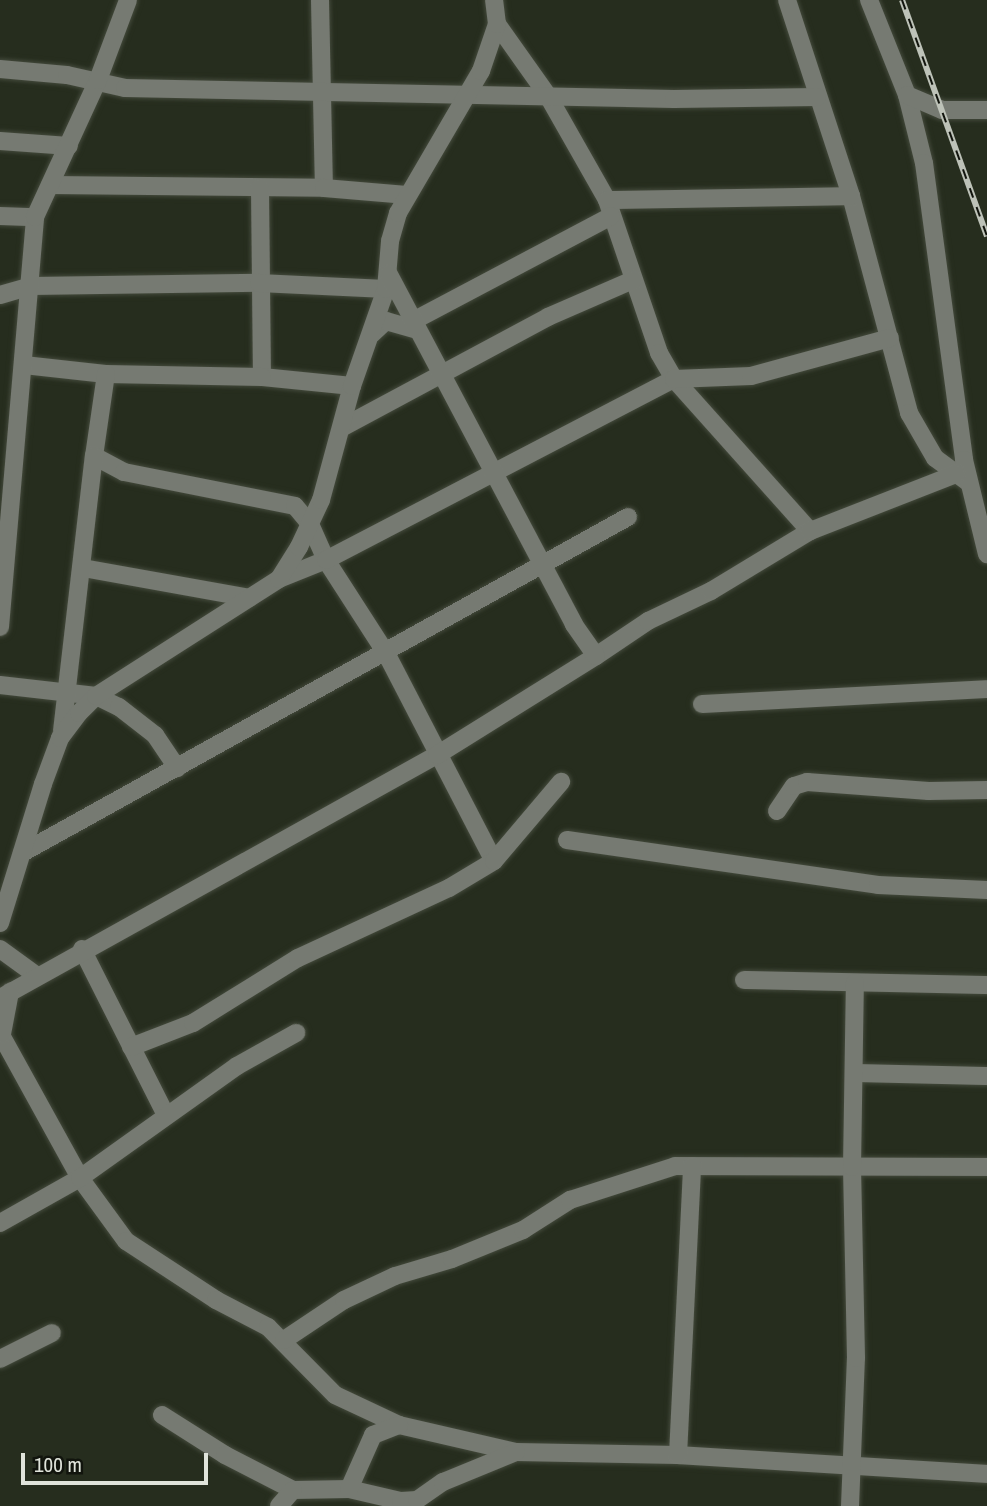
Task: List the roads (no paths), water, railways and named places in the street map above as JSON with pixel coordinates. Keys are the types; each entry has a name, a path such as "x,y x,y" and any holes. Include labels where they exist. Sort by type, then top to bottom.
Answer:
{"street":[{"path":"0,627 35,217 98,80 128,0"},
{"path":"320,0 325,91 324,188"},
{"path":"279,579 321,500 352,386 388,282 390,241 407,195 481,71 497,24 494,0"},
{"path":"787,0 851,196 918,433 935,458 962,479"},
{"path":"869,0 907,95 924,163 962,479 987,554"},
{"path":"497,24 548,96 609,208 659,353 674,379 810,531"},
{"path":"0,69 98,80 125,88 466,95 817,97"},
{"path":"907,95 942,110 987,110"},
{"path":"0,141 69,146"},
{"path":"50,185 324,188 407,195"},
{"path":"260,188 262,377"},
{"path":"370,337 386,321 415,326 609,208 851,196"},
{"path":"0,216 35,217"},
{"path":"342,427 442,376 548,317 633,280"},
{"path":"0,295 31,286 388,282"},
{"path":"388,282 496,471 574,624 597,656"},
{"path":"60,738 96,696 279,579 326,560 674,379 751,376 890,338"},
{"path":"24,365 106,374 262,377 352,386"},
{"path":"0,923 60,738 68,695 94,456 106,374"},
{"path":"94,456 124,472 295,506 321,500"},
{"path":"92,492 124,472"},
{"path":"962,479 810,531 711,591 648,621 597,656 437,755 82,949 5,995 1,1034 80,1178 127,1241 284,1340 335,1395 399,1425 516,1452 678,1455 853,1465 960,1476 987,1474"},
{"path":"295,506 310,524 326,560 386,653 494,861"},
{"path":"22,853 628,517"},
{"path":"83,568 249,598"},
{"path":"0,685 68,695 96,696 119,707 155,735 177,768"},
{"path":"702,704 987,689"},
{"path":"131,1047 193,1023 237,1000 298,958 449,888 494,861 561,782"},
{"path":"777,811 794,786 807,782 929,791 987,790"},
{"path":"567,840 878,885 987,890"},
{"path":"0,949 37,976"},
{"path":"82,949 166,1115"},
{"path":"744,980 987,985"},
{"path":"850,1506 853,1465 852,1167 856,982"},
{"path":"0,1223 80,1178 237,1066 296,1033"},
{"path":"854,1073 987,1076"},
{"path":"284,1340 344,1300 395,1276 452,1259 523,1230 570,1200 675,1166 987,1167"},
{"path":"678,1455 692,1166"},
{"path":"0,1359 52,1333"},
{"path":"162,1415 225,1455 293,1490 349,1489 401,1502 417,1500 443,1482 516,1452"},
{"path":"349,1489 373,1435 399,1425"},
{"path":"279,1506 293,1490"}],"railway":[{"path":"902,0 987,236"}]}
